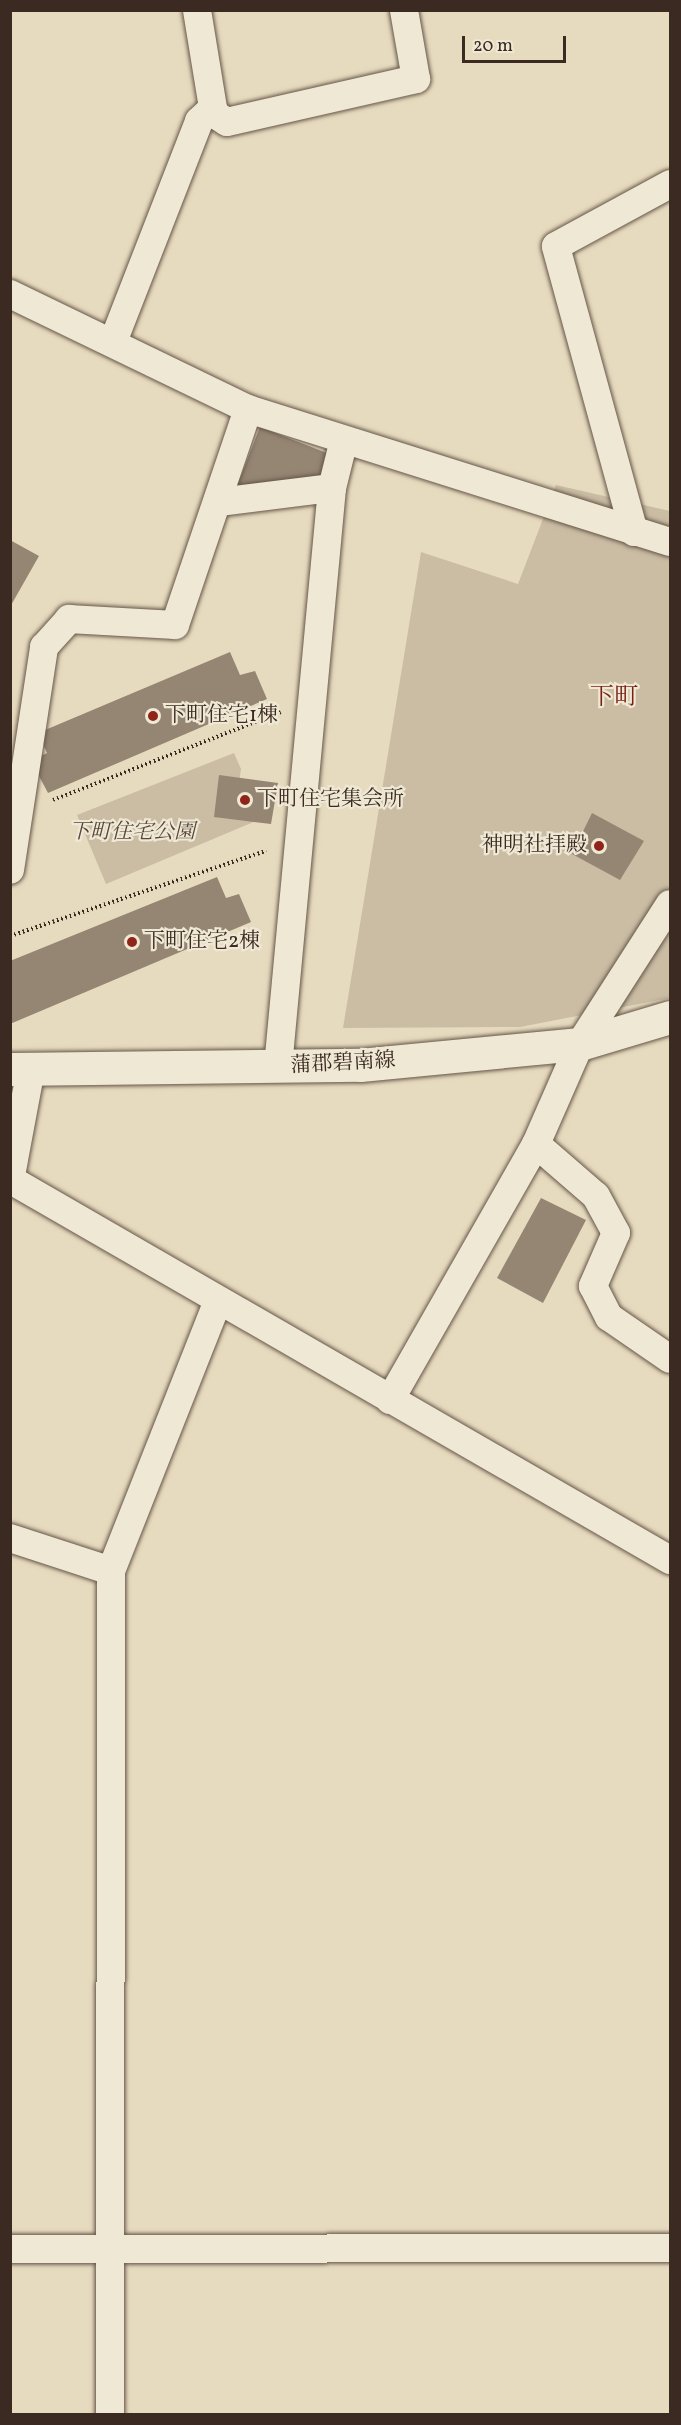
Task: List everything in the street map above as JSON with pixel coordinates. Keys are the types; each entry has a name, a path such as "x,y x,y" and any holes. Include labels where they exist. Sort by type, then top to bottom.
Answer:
{"main road":[{"name":"蒲郡碧南線","path":"21,1069 278,1067 580,1044 670,1017"}],"street":[{"path":"197,10 210,111 227,122 416,79 404,10"},
{"path":"113,342 199,121 210,111"},
{"path":"634,532 556,246 670,184"},
{"path":"10,294 248,409 670,542"},
{"path":"10,870 44,647 69,619 175,625 219,502 248,409"},
{"path":"278,1067 332,488 344,440"},
{"path":"219,502 332,488"},
{"path":"390,1400 536,1144 580,1044 670,904"},
{"path":"21,1069 11,1180 217,1303 670,1560"},
{"path":"536,1144 596,1196 616,1233 593,1286 609,1317 670,1359"},
{"path":"110,2415 112,2250 111,1571 217,1303"},
{"path":"10,1538 111,1571"},
{"path":"10,2249 670,2248"}],"path":[{"path":"18,814 312,700"},
{"path":"10,936 298,840"}],"green space":[{"path":"556,485 670,511 670,998 520,1027 343,1028 421,552 518,584"},
{"name":"下町住宅公園","path":"234,753 241,769 235,812 256,821 106,884 77,815"}],"building":[{"path":"260,427 337,457 329,476 233,496"},
{"path":"10,540 39,556 10,607"},
{"name":"下町住宅1棟","path":"230,652 240,675 255,671 267,699 48,793 31,761 47,753 38,733"},
{"name":"下町住宅集会所","path":"219,775 278,783 271,824 214,817"},
{"path":"592,813 644,841 620,880 572,854"},
{"name":"下町住宅2棟","path":"217,877 226,898 239,894 251,922 10,1024 10,961"},
{"path":"541,1198 586,1220 543,1303 497,1278"}],"place":[{"name":"下町住宅1棟","path":"153,716"},
{"name":"下町住宅集会所","path":"245,800"},
{"name":"神明社拝殿","path":"599,846"},
{"name":"下町住宅2棟","path":"132,942"}],"district":[{"name":"下町","path":"614,699"}]}
